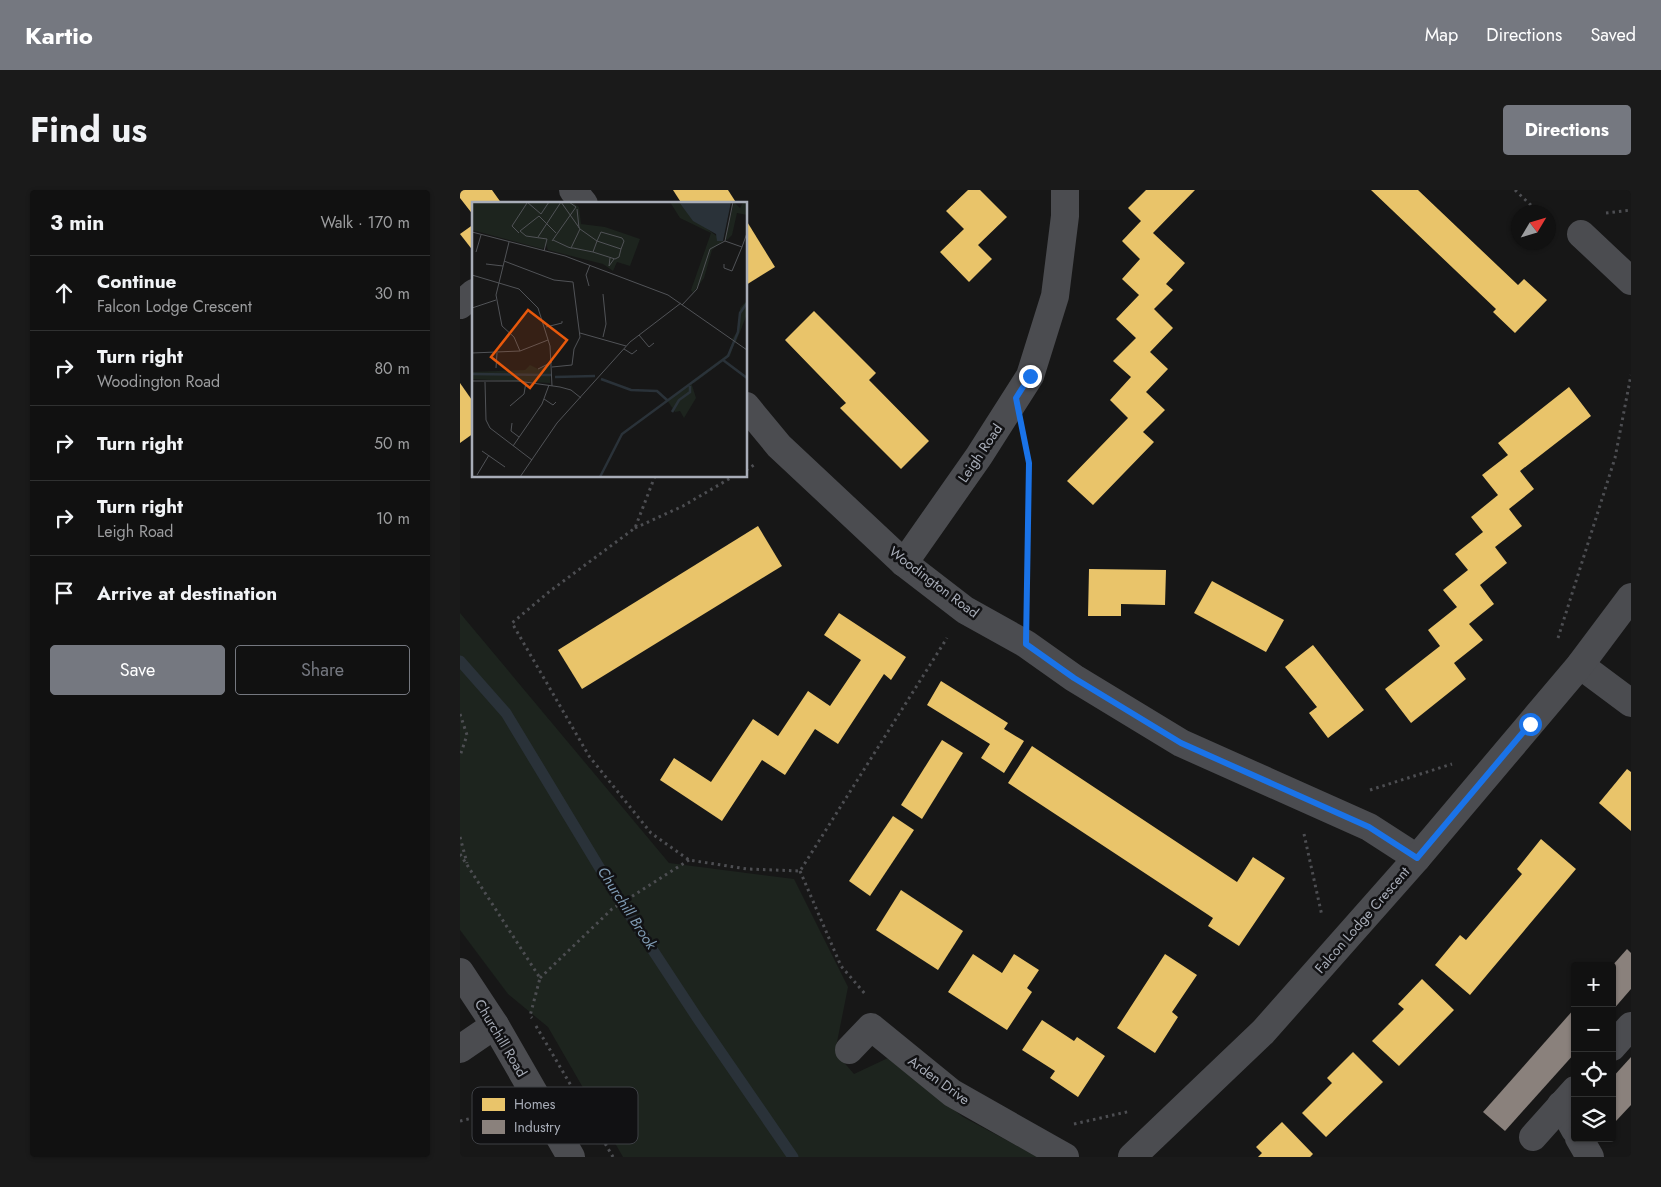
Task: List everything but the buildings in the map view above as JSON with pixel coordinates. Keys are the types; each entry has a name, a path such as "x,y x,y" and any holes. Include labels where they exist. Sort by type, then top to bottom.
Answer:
{"street":[{"path":"573,190 582,202"},
{"name":"Leigh Road","path":"904,562 979,456 1030,376 1056,296 1065,216 1064,190"},
{"path":"1581,234 1631,281"},
{"path":"460,305 472,295"},
{"name":"Woodington Road","path":"748,408 779,446 904,562 965,610 1026,644 1074,678 1181,743 1369,827 1417,858"},
{"name":"Falcon Lodge Crescent","path":"1132,1157 1263,1032 1417,858 1580,665 1631,597"},
{"path":"1580,665 1631,703"},
{"name":"Churchill Road","path":"460,972 495,1025 530,1087"},
{"path":"460,1049 495,1025"},
{"path":"1616,1043 1631,1026"},
{"path":"850,1050 871,1027"},
{"name":"Arden Drive","path":"871,1027 952,1093 1065,1157"},
{"path":"1568,1098 1571,1112"},
{"path":"1533,1137 1568,1098"},
{"path":"1581,1142 1590,1157"},
{"name":"Churchill Road","path":"563,1144 570,1157"}],"path":[{"path":"1515,190 1531,205"},
{"path":"1558,639 1615,458 1631,375"},
{"path":"1016,398 1029,463 1026,644"},
{"path":"635,528 654,478"},
{"path":"731,478 683,506 635,528 512,623 590,756 651,833 689,860 747,869 800,871"},
{"path":"800,871 965,610"},
{"path":"460,714 467,735 460,756"},
{"path":"1367,791 1456,763"},
{"path":"1295,794 1330,956"},
{"path":"460,837 468,865"},
{"path":"460,854 540,978"},
{"path":"572,1087 530,1016 540,978 612,909 689,860"},
{"path":"800,871 841,966 884,1015 871,1027"},
{"path":"1024,1135 1137,1110"},
{"path":"605,1144 613,1157"}],"shaded area":[{"path":"460,613 669,863 794,879 848,987 835,1052 854,1074 888,1058 963,1117 1038,1157 623,1157 616,1144 638,1144 638,1087 583,1087 548,1027 508,994 460,930"}],"waterway":[{"name":"Churchill Brook","path":"460,661 506,713 610,885 698,1019 793,1157"}],"route":[{"path":"1030,376 1016,398 1029,463 1026,644 1074,678 1181,743 1369,827 1417,858 1530,724"}]}
